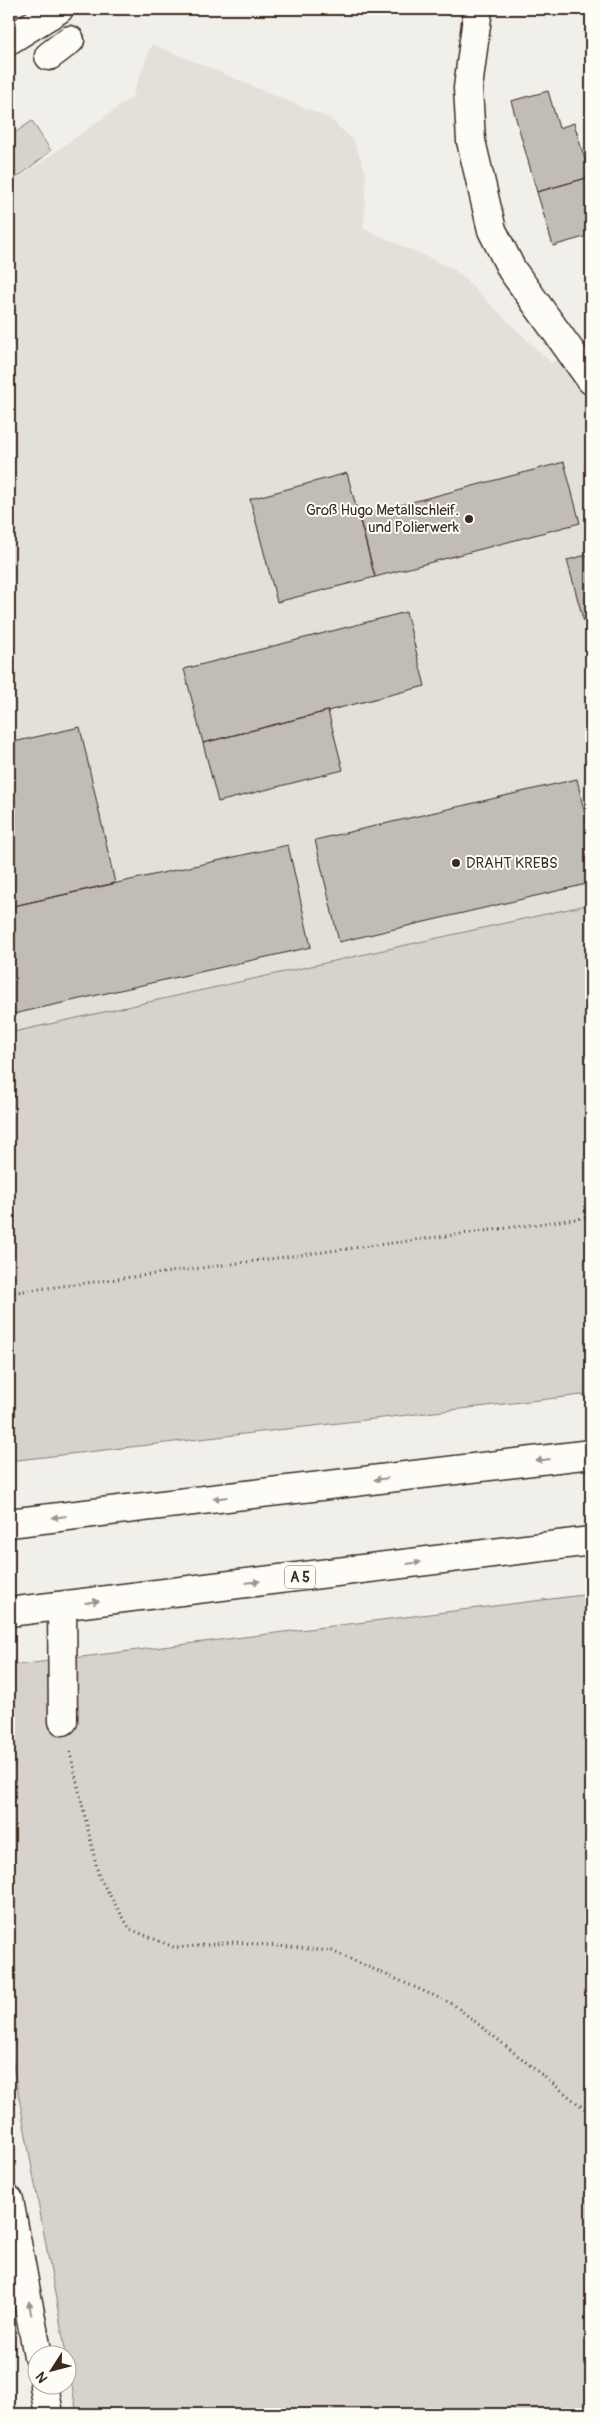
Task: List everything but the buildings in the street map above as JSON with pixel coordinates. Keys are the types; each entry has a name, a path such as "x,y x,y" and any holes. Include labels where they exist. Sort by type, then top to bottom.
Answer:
{"main road":[{"path":"9,40 59,9"},
{"path":"478,9 468,88 470,141 492,230 512,270 591,380"},
{"path":"9,1523 591,1454"},
{"name":"A 5","path":"9,1612 591,1541"},
{"path":"62,1606 63,1721"},
{"path":"10,2214 36,2346"},
{"path":"46,2396 49,2414"}],"path":[{"path":"9,1293 591,1217"},
{"path":"63,1721 99,1877 130,1929 176,1948 235,1942 332,1951 453,2004 591,2114"}],"shaded area":[{"path":"152,44 329,118 354,141 366,174 364,229 454,269 551,363 588,339 591,343 591,904 9,1033 9,185 132,97"},
{"path":"32,121 51,151 9,184 9,137"},
{"path":"591,904 591,1394 9,1461 9,1033"},
{"path":"591,1594 591,2414 77,2414 74,2396 78,2396 78,2346 65,2346 9,2043 9,1666"}],"place":[{"name":"Groß Hugo Metallschleif. und Polierwerk","path":"469,519"},
{"name":"DRAHT KREBS","path":"456,863"}]}
